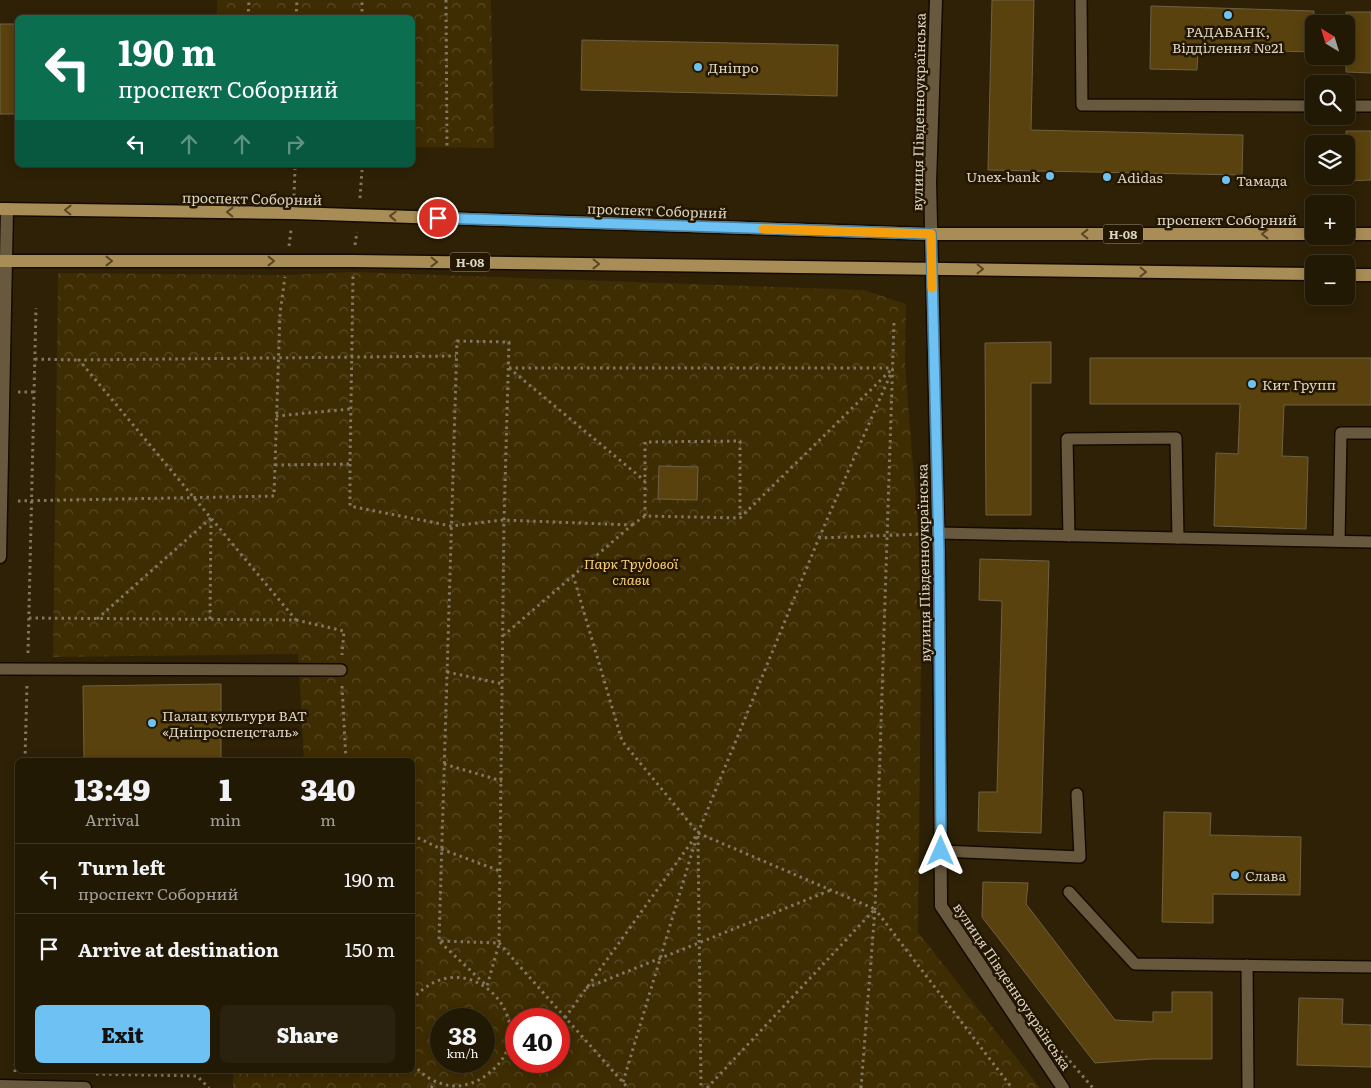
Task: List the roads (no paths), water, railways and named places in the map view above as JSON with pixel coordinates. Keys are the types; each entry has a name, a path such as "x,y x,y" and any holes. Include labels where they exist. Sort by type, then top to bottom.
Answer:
{"main road":[{"name":"проспект Соборний","path":"4,209 294,213 931,234 1305,234"},
{"path":"1355,234 1371,234"},
{"name":"Н-08","path":"4,261 353,261 1305,274"},
{"path":"1355,275 1371,275"}],"street":[{"name":"вулиця Південноукраїнська","path":"936,0 930,182 938,533 941,906 1063,1088"},
{"path":"0,557 4,209"},
{"path":"0,1086 85,1088"}],"lane":[{"path":"1082,0 1082,105 1305,106"},
{"path":"1355,106 1371,106"},
{"path":"1339,541 1341,433 1371,433"},
{"path":"1068,536 1067,439 1176,438 1178,538"},
{"path":"938,533 1371,542"},
{"path":"0,669 341,670"},
{"path":"941,851 1080,857 1077,794"},
{"path":"1069,892 1135,964 1371,967"},
{"path":"1247,965 1248,1088"}],"place":[{"name":"РАДАБАНК, Відділення №21","path":"1228,15"},
{"name":"Дніпро","path":"698,67"},
{"name":"Unex-bank","path":"1050,176"},
{"name":"Adidas","path":"1107,177"},
{"name":"Тамада","path":"1226,180"},
{"name":"Кит Групп","path":"1252,384"},
{"name":"Палац культури ВАТ «Дніпроспецсталь»","path":"152,723"},
{"name":"Слава","path":"1235,875"}],"park label":[{"name":"Парк Трудової слави","path":"631,572"}]}
